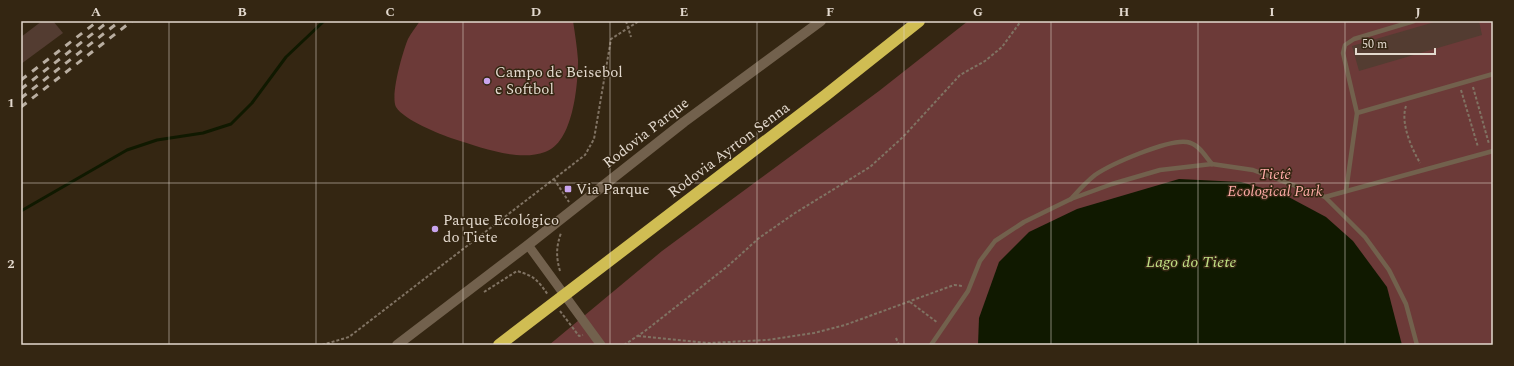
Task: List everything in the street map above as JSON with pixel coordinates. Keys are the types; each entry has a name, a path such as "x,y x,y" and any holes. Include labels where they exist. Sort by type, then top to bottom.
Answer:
{"highway":[{"name":"Rodovia Ayrton Senna","path":"499,345 826,95 919,21"}],"street":[{"name":"Rodovia Parque","path":"397,345 528,245 684,122 821,21"},
{"path":"528,245 601,345"}],"lane":[{"path":"1346,192 1357,113 1343,53 1345,45 1354,39 1414,21"},
{"path":"1357,113 1493,74"},
{"path":"1071,199 1083,184 1097,174 1126,159 1168,144 1187,142 1198,146 1212,164"},
{"path":"1325,197 1492,151"},
{"path":"931,345 969,290 980,261 995,241 1024,222 1071,199 1160,170 1212,164 1253,170 1325,197 1365,237 1389,270 1406,304 1417,345"}],"path":[{"path":"626,21 631,37"},
{"path":"322,345 349,338 554,179 589,150 594,139 611,38 639,21"},
{"path":"624,345 728,266 771,230 795,213 870,167 903,137 960,75 985,61 1002,47 1021,21"},
{"path":"1471,81 1492,151"},
{"path":"1459,84 1480,154"},
{"path":"1413,97 1405,111 1405,120 1414,151 1420,162 1427,169"},
{"path":"554,179 573,209"},
{"path":"555,224 561,232 557,244 556,256 560,271"},
{"path":"479,295 517,271 532,276 538,281 549,297"},
{"path":"637,336 709,342 767,340 814,333 845,325 954,285 958,285 969,290"},
{"path":"910,302 944,328"},
{"path":"557,308 579,336 590,330"},
{"path":"896,338 899,345"}],"green space":[{"name":"Campo de Beisebol e Softbol","path":"420,21 573,21 578,60 575,98 568,126 554,147 545,152 534,155 499,152 475,146 440,134 414,122 400,112 396,107 395,101 398,73 408,39"},
{"name":"Tietê Ecological Park","path":"968,21 1493,21 1493,345 549,345 662,251 879,91"}],"water":[{"name":"Lago do Tiete","path":"1179,179 1241,182 1283,194 1326,217 1353,241 1387,287 1402,345 978,345 979,318 999,262 1029,232 1077,209"}],"building":[{"path":"42,21 53,21 63,33 21,64 21,37"},
{"path":"1438,21 1479,21 1482,35 1359,71 1352,46"}],"waterway":[{"path":"21,211 127,150 157,140 203,133 231,124 252,103 286,57 324,21"}],"railway":[{"path":"21,80 98,21"},
{"path":"21,89 109,21"},
{"path":"21,98 120,21"},
{"path":"21,107 132,21"}],"place":[{"name":"Campo de Beisebol e Softbol","path":"487,81"},
{"name":"Via Parque","path":"568,189"},
{"name":"Parque Ecológico do Tiete","path":"435,229"}]}
